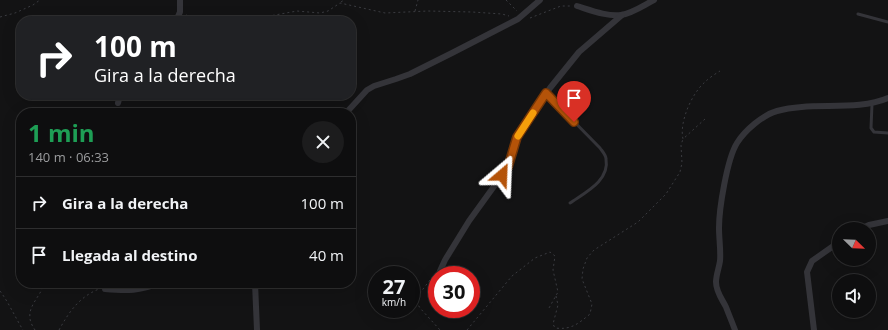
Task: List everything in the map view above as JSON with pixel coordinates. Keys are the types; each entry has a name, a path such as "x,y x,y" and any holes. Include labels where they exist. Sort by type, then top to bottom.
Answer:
{"street":[{"path":"178,16 180,12 180,0"},
{"path":"351,108 367,90 374,86 410,74 519,18 540,0"},
{"path":"444,266 469,221 508,167 517,137 546,93 579,52 622,15 654,0"},
{"path":"577,6 611,15 622,15"},
{"path":"735,330 718,292 716,281 720,261 719,227 721,203 732,155 737,143 746,132 771,113 779,110 820,106 872,104 888,98"},
{"path":"876,224 888,221"},
{"path":"814,330 807,272 812,261 832,247"},
{"path":"105,289 129,291 145,288"},
{"path":"255,288 257,330"}],"lane":[{"path":"858,14 888,22"},
{"path":"546,93 600,148 606,158 604,175 597,184 570,203"},
{"path":"872,104 871,128 874,132 888,133"}],"path":[{"path":"0,16 15,13 33,5 40,0"},
{"path":"270,16 297,11 320,13 328,11 344,0"},
{"path":"415,11 418,0"},
{"path":"506,0 516,9 519,18"},
{"path":"340,3 385,13 415,11 472,12 502,14 527,19 561,6 577,6"},
{"path":"180,12 190,16"},
{"path":"556,296 558,305 553,324 555,328 561,330 570,329 590,314 592,304 582,279 583,269 587,258 594,250 638,222 666,194 680,172 682,163 681,145 683,139 683,124 693,97 704,82 720,71"},
{"path":"683,139 705,119"},
{"path":"467,330 512,276 535,258 550,252 555,256 553,270 558,292 549,308"},
{"path":"428,282 420,293 417,303 428,317"},
{"path":"35,330 30,319 31,309 43,288"},
{"path":"59,330 75,305 91,292 99,289 105,289"},
{"path":"0,291 23,330"},
{"path":"429,318 440,330"}],"slow traffic":[{"path":"518,136 533,113"}],"route":[{"path":"502,175 508,167 517,137 546,93 574,122"}]}
